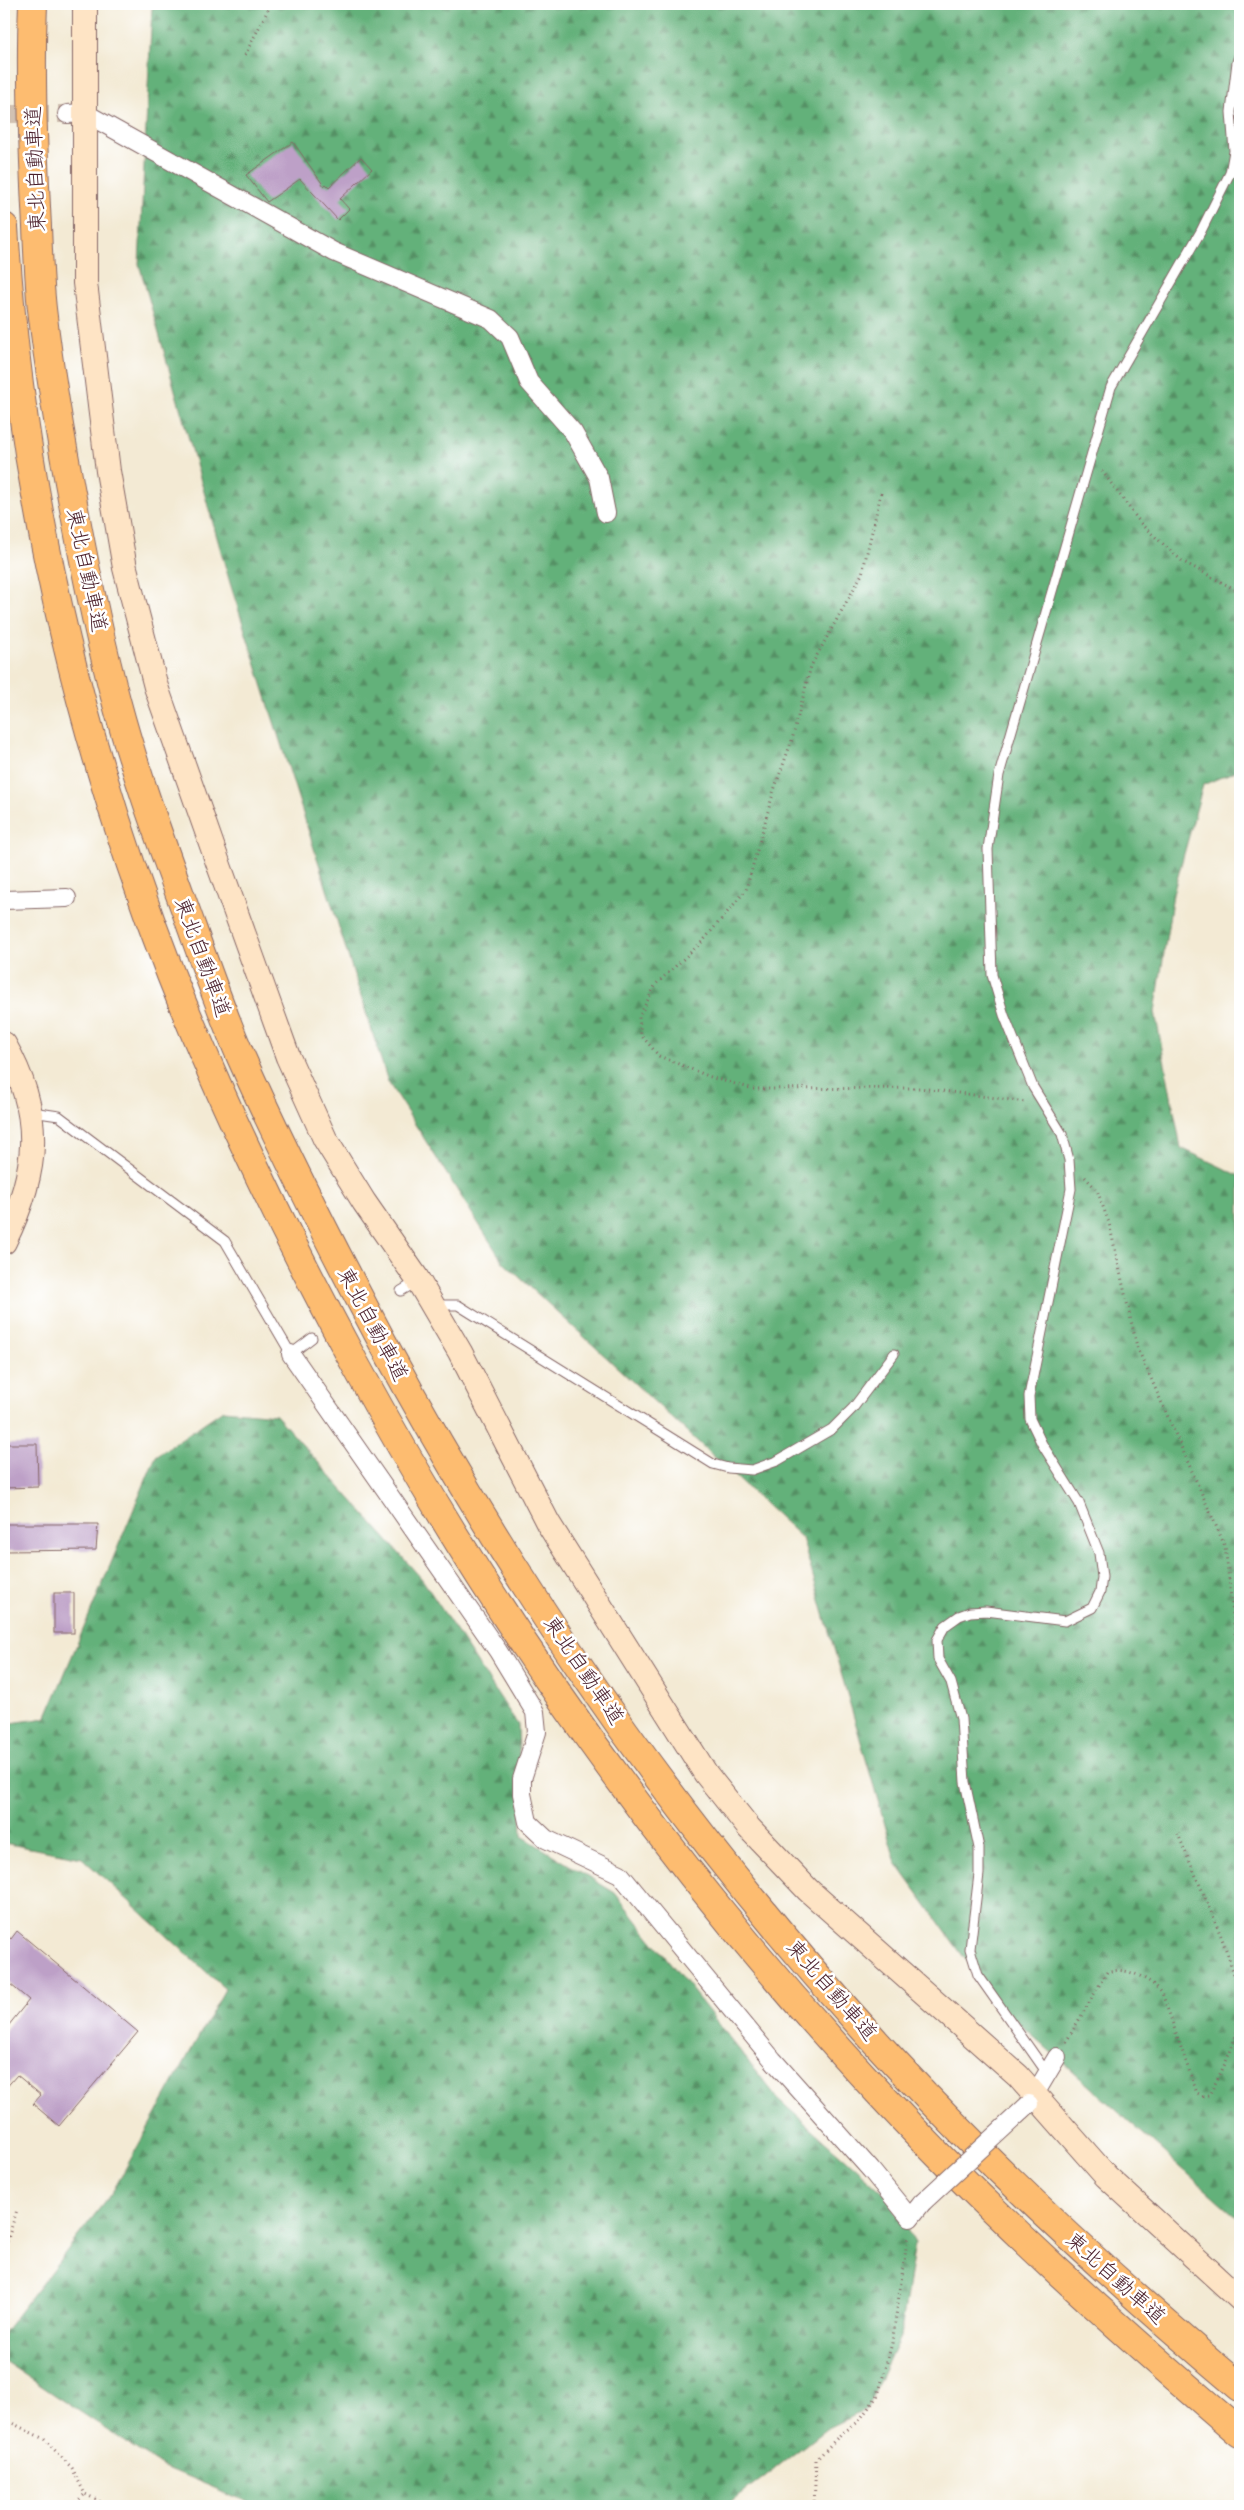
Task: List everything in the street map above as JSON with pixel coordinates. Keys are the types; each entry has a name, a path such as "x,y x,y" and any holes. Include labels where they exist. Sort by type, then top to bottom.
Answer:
{"highway":[{"name":"東北自動車道","path":"33,4 31,57 34,167 41,301 59,432 89,586 117,703 156,829 239,1052 346,1273 421,1413 505,1555 608,1707 694,1825 794,1946 896,2064 1028,2197 1152,2313 1240,2387"},
{"name":"東北自動車道","path":"4,227 8,299 26,436 56,596 85,715 122,836 170,972 249,1154 314,1288 393,1434 478,1576 577,1724 666,1844 773,1973 879,2093 1009,2226 1130,2339 1240,2433"}],"street":[{"path":"84,4 76,114 85,283 108,471 125,568 156,687 288,1057 325,1139 364,1202 409,1286 433,1305 460,1352 548,1523 706,1774 749,1828 808,1890 1037,2090 1106,2176 1240,2300"},
{"path":"76,114 334,252 491,319 510,337 529,382 574,432 599,478 606,513"},
{"path":"4,900 66,898"},
{"path":"4,1044 13,1062 30,1112 33,1128 32,1158 24,1195 4,1242"},
{"path":"290,1354 498,1651 535,1712 537,1732 522,1779 522,1794 528,1822 546,1839 620,1874 773,2060 872,2170 910,2218 922,2203 1037,2090 1057,2057"}],"lane":[{"path":"1037,2090 978,1975 970,1949 979,1874 979,1848 965,1782 961,1718 951,1682 938,1659 937,1640 945,1626 959,1616 970,1612 986,1611 1065,1621 1092,1608 1100,1592 1102,1577 1099,1553 1079,1503 1042,1444 1030,1419 1029,1396 1070,1189 1069,1160 1062,1134 1033,1087 1004,1015 992,975 988,849 999,775 1111,387 1201,231 1230,173 1234,151 1232,112 1237,62 1240,54"},
{"path":"30,1112 59,1116 225,1241 290,1354 312,1338"},
{"path":"433,1305 458,1305 713,1464 728,1468 752,1470 777,1462 832,1429 853,1408 894,1354"}],"path":[{"path":"245,55 271,4"},
{"path":"1091,456 1149,531 1182,561 1240,592"},
{"path":"881,492 862,574 810,666 792,740 774,790 746,890 703,941 656,984 639,1017 641,1035 659,1056 713,1078 754,1089 782,1091 920,1088 1044,1104"},
{"path":"1069,1160 1097,1190 1109,1223 1137,1346 1225,1546 1240,1675"},
{"path":"1057,2057 1107,1972 1116,1969 1152,1981 1162,1993 1196,2093 1203,2096 1209,2095 1218,2079 1236,2032 1240,2013 1239,1996 1229,1961 1178,1834"},
{"path":"4,2251 17,2210"},
{"path":"814,2506 816,2460 841,2434 858,2422 878,2395 892,2343 905,2268 910,2218"},
{"path":"4,2419 44,2439 72,2468 85,2494 109,2506"},
{"path":"72,2506 85,2494"}],"green space":[{"path":"210,4 1240,4 1240,769 1203,785 1173,894 1155,1012 1181,1148 1240,1176 1240,2220 999,2006 896,1863 802,1538 503,1262 388,1082 230,583 139,264 152,8"},
{"path":"223,1410 276,1415 422,1579 518,1725 522,1836 615,1893 779,2100 887,2196 915,2243 900,2337 866,2410 826,2429 727,2506 252,2506 250,2503 160,2465 4,2361 4,2332 113,2191 225,1989 82,1858 4,1843 4,1724 46,1718 156,1456"}],"building":[{"path":"293,142 324,186 326,184 329,187 361,157 372,169 340,199 349,209 338,220 300,179 267,202 246,175"},
{"path":"4,1444 37,1444 38,1487 4,1488"},
{"path":"4,1524 98,1524 96,1550 4,1551"},
{"path":"54,1593 74,1593 74,1633 54,1633"},
{"path":"17,1931 138,2032 59,2126 33,2104 41,2095 17,2075 4,2090 4,2031 29,2000 4,1979 4,1933 11,1939"}],"tunnel":[{"path":"4,114 67,114"}]}
